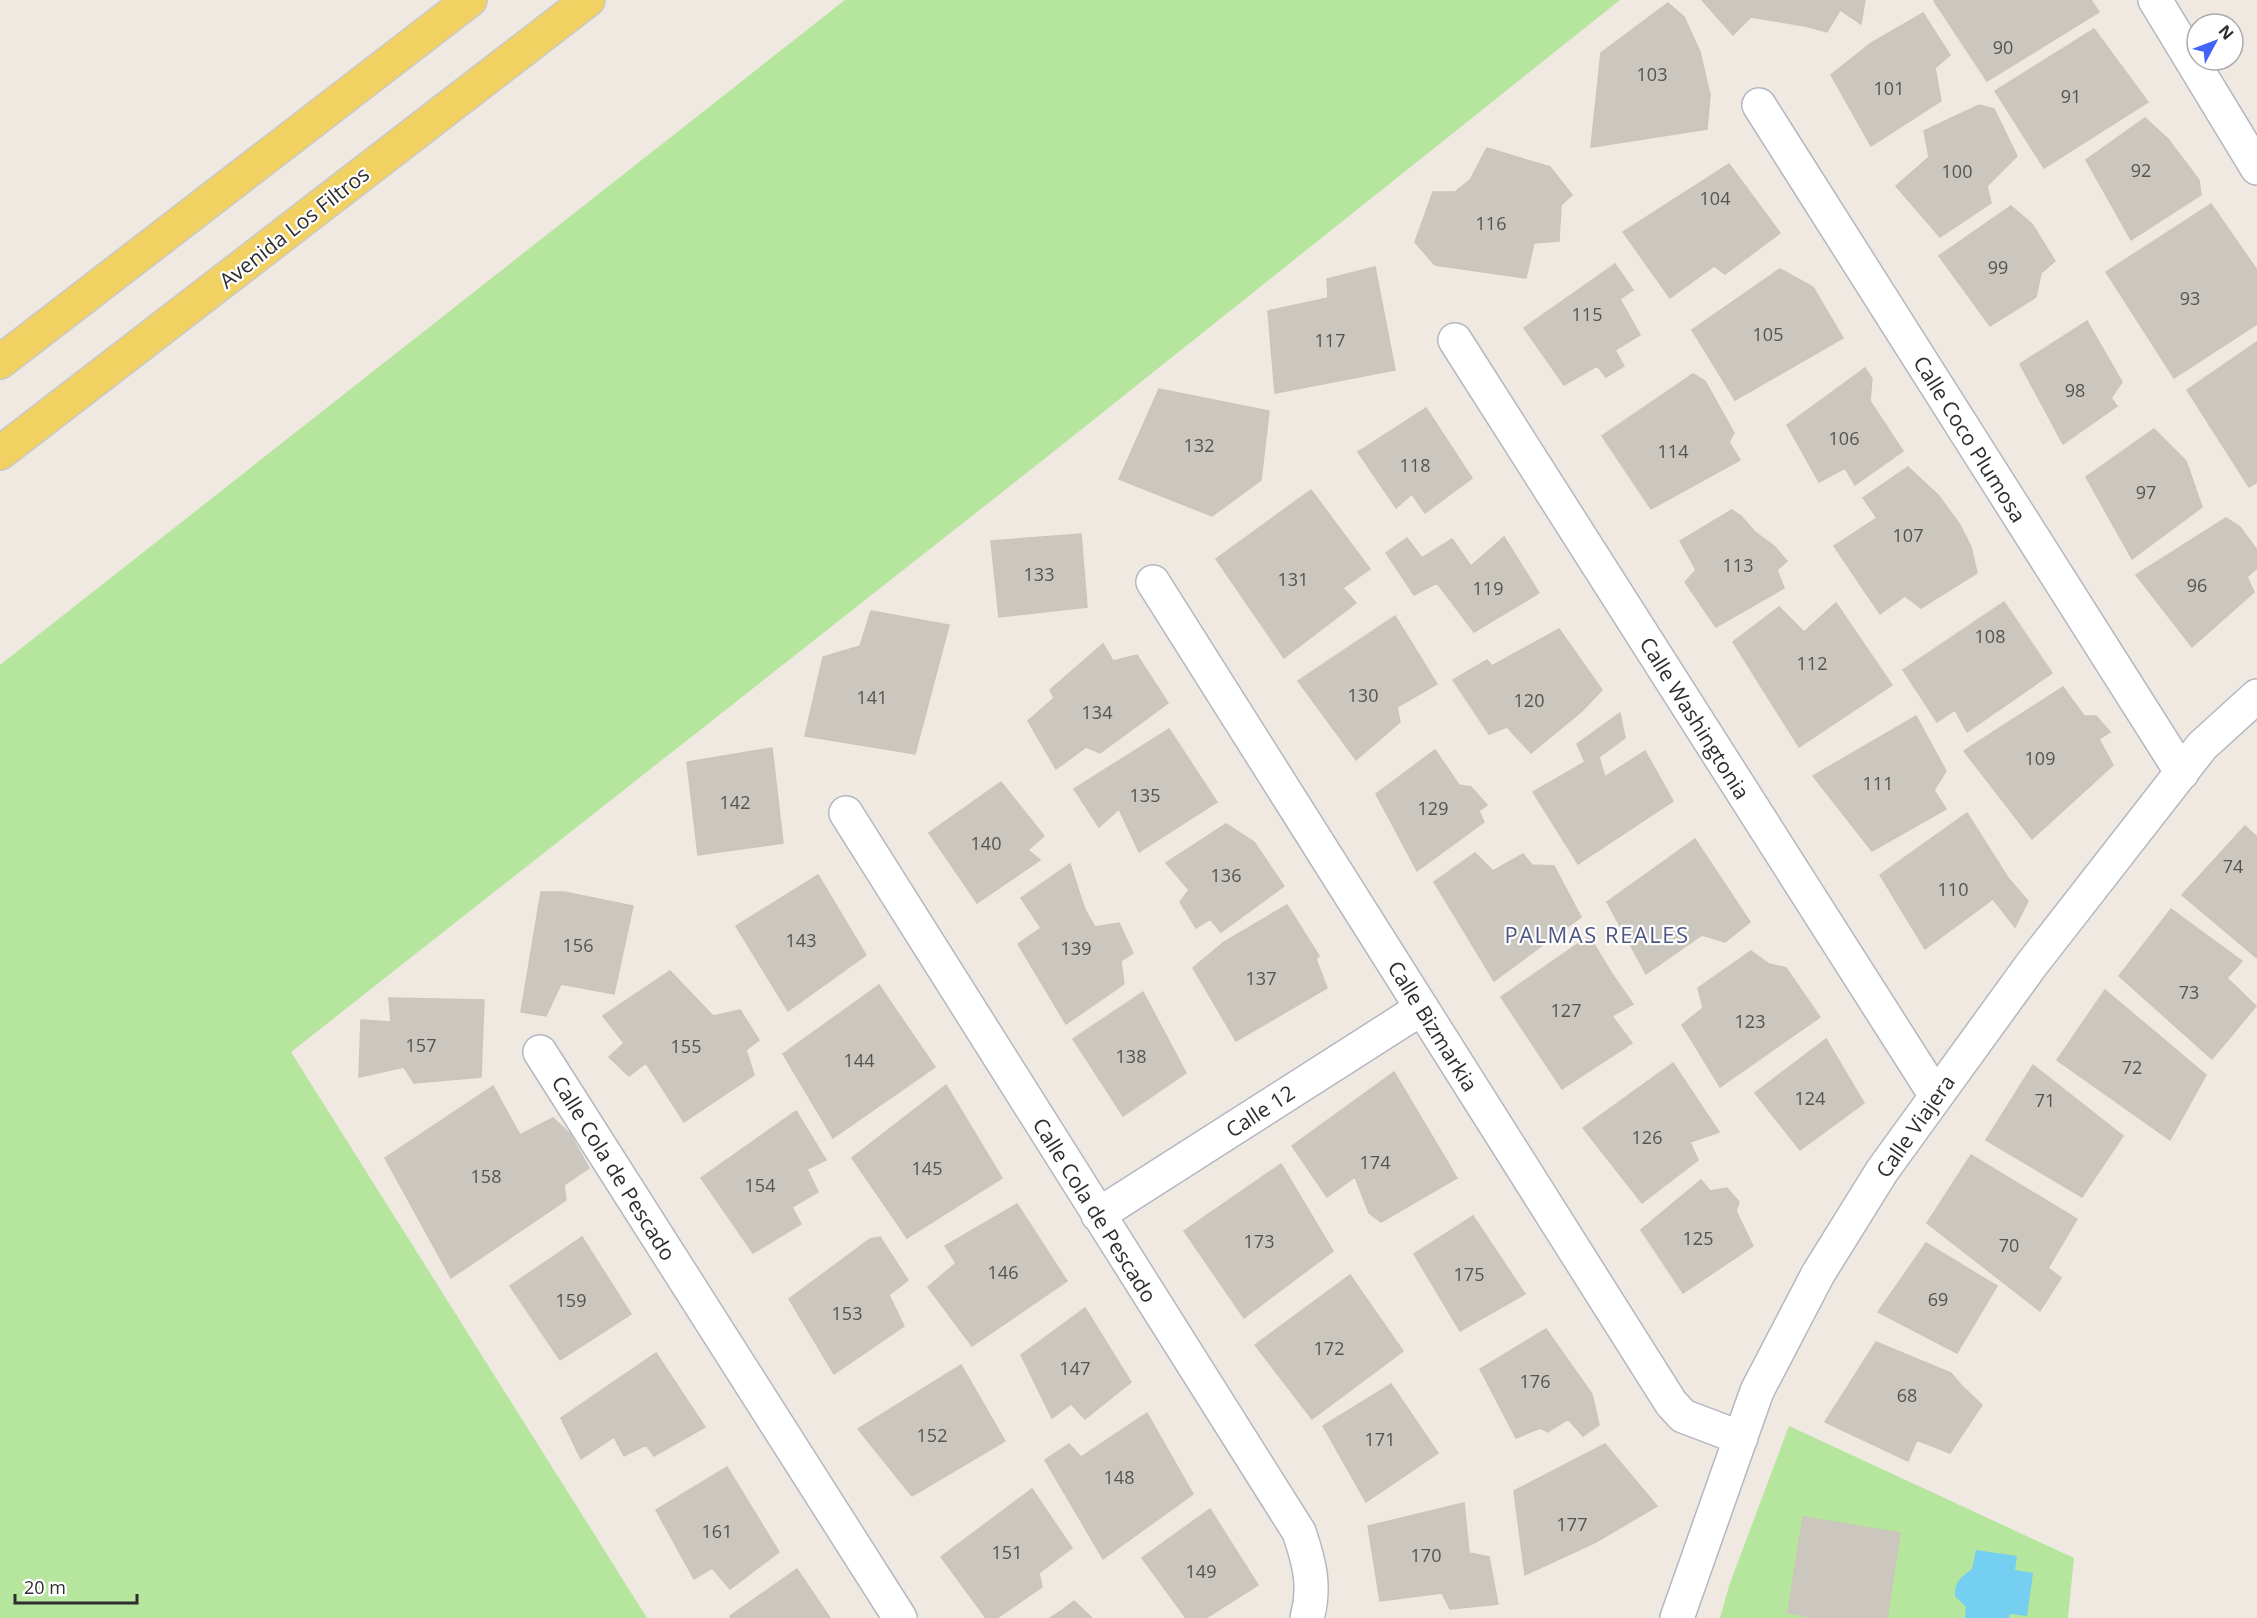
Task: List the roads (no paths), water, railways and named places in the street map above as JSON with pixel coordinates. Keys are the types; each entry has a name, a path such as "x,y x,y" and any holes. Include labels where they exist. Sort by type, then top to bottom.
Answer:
{"main road":[{"path":"0,362 470,0"},
{"name":"Avenida Los Filtros","path":"0,453 588,0"}],"street":[{"path":"2155,0 2257,168"},
{"name":"Calle Coco Plumosa","path":"1759,105 2182,773"},
{"name":"Calle Washingtonia","path":"1455,340 1936,1096"},
{"name":"Calle Bizmarkia","path":"1153,582 1671,1403 1683,1416 1741,1438"},
{"name":"Calle Viajera","path":"1677,1618 1757,1390 1818,1274 1882,1171 2031,964 2202,746 2257,696"},
{"name":"Calle Cola de Pescado","path":"846,813 1299,1532 1309,1562 1312,1582 1307,1618"},
{"name":"Calle 12","path":"1098,1215 1422,1008"},
{"name":"Calle Cola de Pescado","path":"540,1052 900,1618"}],"water":[{"path":"1976,1550 2017,1556 2015,1570 2033,1573 2027,1616 2010,1614 2009,1618 1965,1618 1966,1607 1955,1596 1955,1591 1959,1580 1972,1569"}],"district":[{"name":"PALMAS REALES","path":"1597,934"}]}
